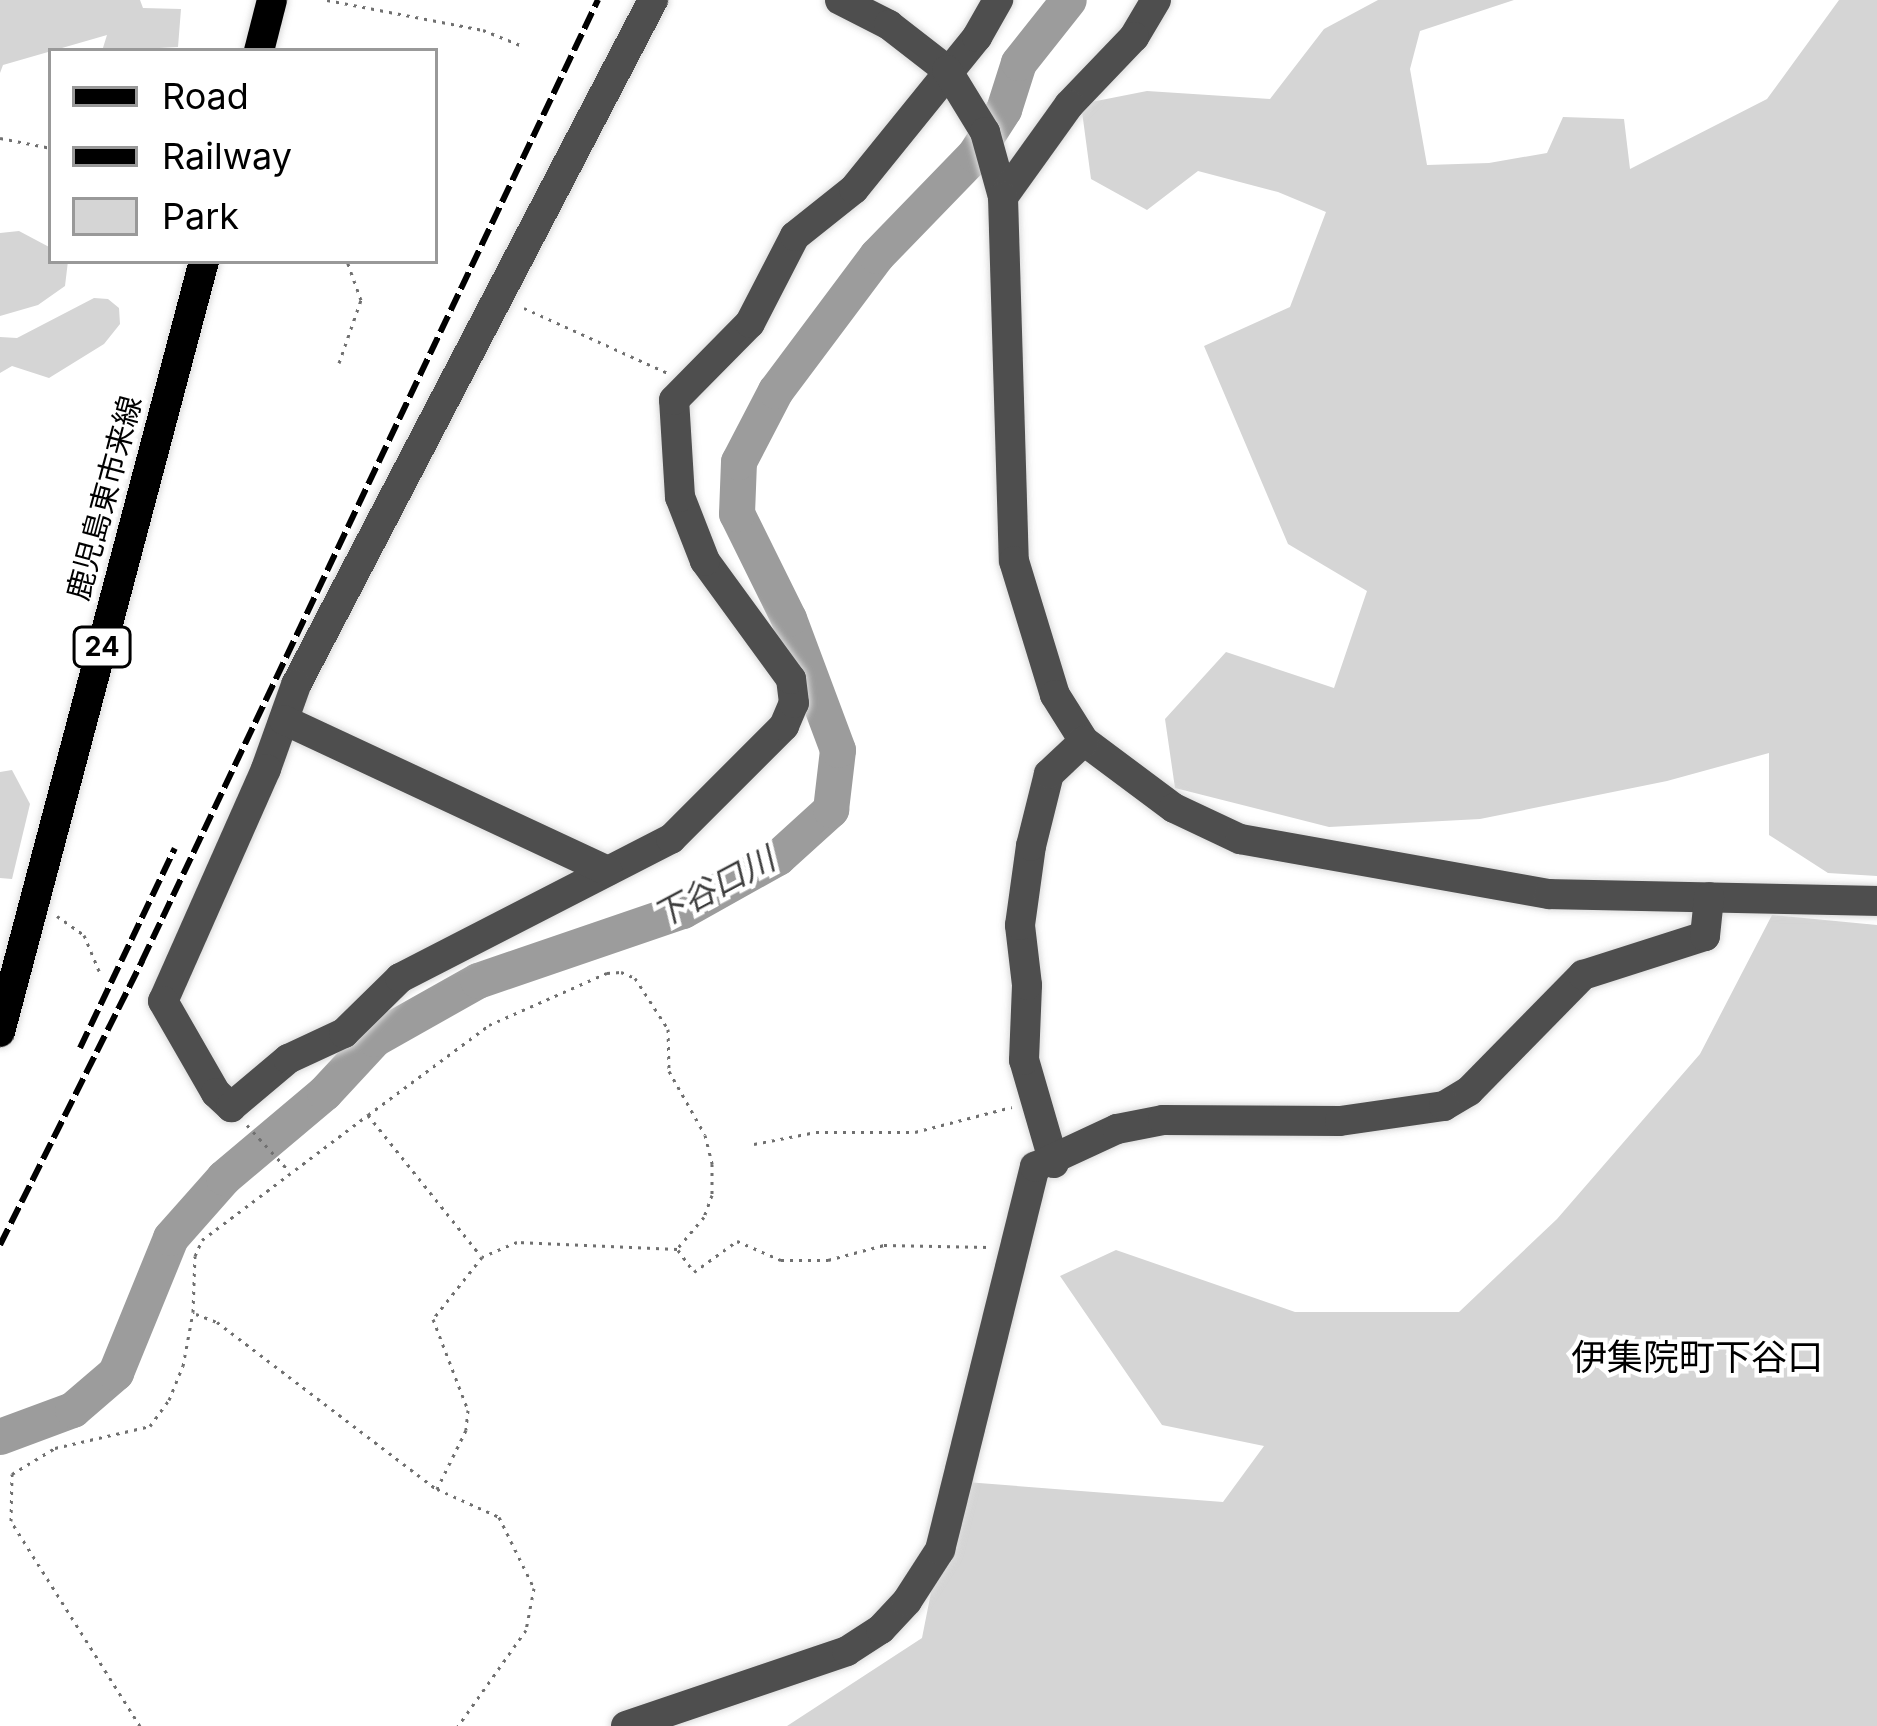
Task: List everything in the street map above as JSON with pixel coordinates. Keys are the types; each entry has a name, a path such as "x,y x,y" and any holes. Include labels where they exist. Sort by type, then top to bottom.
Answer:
{"main road":[{"path":"260,48 272,0"},
{"name":"鹿児島東市来線","path":"0,1032 203,264"}],"street":[{"path":"653,0 545,212 495,295 296,686 163,1001 216,1093 231,1107 288,1059 344,1033 400,978 670,839 784,726 794,703 791,680 705,561 680,496 674,400 686,381 750,322 795,236 854,189 976,37 998,0"},
{"path":"839,0 889,25 947,70 985,132 1004,197 1014,561 1055,695 1084,740 1174,808 1240,839 1549,894 1877,901"},
{"path":"1004,197 1069,105 1135,37 1156,0"},
{"path":"284,719 608,871"},
{"path":"1054,1163 1024,1060 1027,985 1020,925 1031,846 1049,774 1084,740"},
{"path":"626,1726 847,1652 880,1629 907,1601 940,1550 1035,1167 1054,1163 1117,1129 1163,1120 1340,1121 1444,1106 1469,1091 1583,975 1705,936 1709,897"}],"path":[{"path":"327,0 483,30 520,45"},
{"path":"0,138 48,147"},
{"path":"339,363 361,300 348,264"},
{"path":"495,295 686,381"},
{"path":"35,903 84,935 100,974"},
{"path":"0,1478 55,1448 110,1440 150,1426 169,1400 183,1366 194,1312 195,1256 202,1240 489,1025 607,974 635,978 668,1029 669,1071 705,1135 712,1195 704,1217 677,1249"},
{"path":"754,1144 816,1132 915,1132 1036,1100"},
{"path":"231,1107 291,1172"},
{"path":"368,1115 482,1257"},
{"path":"677,1249 694,1272 736,1241 781,1261 828,1261 884,1245 1014,1247"},
{"path":"436,1489 466,1430 468,1409 433,1319 482,1257 517,1242 677,1249"},
{"path":"194,1312 217,1322 436,1489 499,1517 534,1588 526,1630 458,1726"},
{"path":"12,1474 11,1521 140,1726"}],"green space":[{"path":"0,0 140,0 143,8 181,9 178,47 103,48 107,35 48,48 48,52 3,65 0,73"},
{"path":"1378,0 1514,0 1420,31 1410,69 1427,165 1489,163 1547,153 1563,117 1624,119 1630,169 1767,99 1839,0 1877,0 1877,876 1828,873 1769,835 1769,753 1667,781 1480,819 1329,827 1175,788 1165,719 1226,652 1334,688 1367,591 1288,544 1204,346 1290,307 1326,212 1278,192 1198,171 1147,210 1091,179 1081,104 1147,91 1270,99 1324,29"},
{"path":"19,231 48,246 48,264 68,264 65,286 38,305 0,316 0,233"},
{"path":"94,298 108,299 119,308 120,324 104,344 49,378 12,366 0,373 0,337 17,338"},
{"path":"12,770 30,804 12,879 0,878 0,772"},
{"path":"1772,915 1877,925 1877,1726 787,1726 922,1638 953,1481 1223,1502 1264,1446 1162,1425 1060,1276 1116,1250 1295,1312 1459,1312 1557,1219 1700,1054"}],"waterway":[{"name":"下谷口川","path":"0,1437 73,1410 116,1373 171,1238 224,1178 325,1093 375,1039 478,981 683,911 778,858 831,810 838,750 789,619 737,514 739,462 776,391 877,256 975,155 1004,110 1019,63 1069,0"}],"railway":[{"path":"0,1245 142,961 598,0"},
{"path":"80,1048 175,848"}],"district":[{"name":"伊集院町下谷口","path":"1697,1358"}]}
